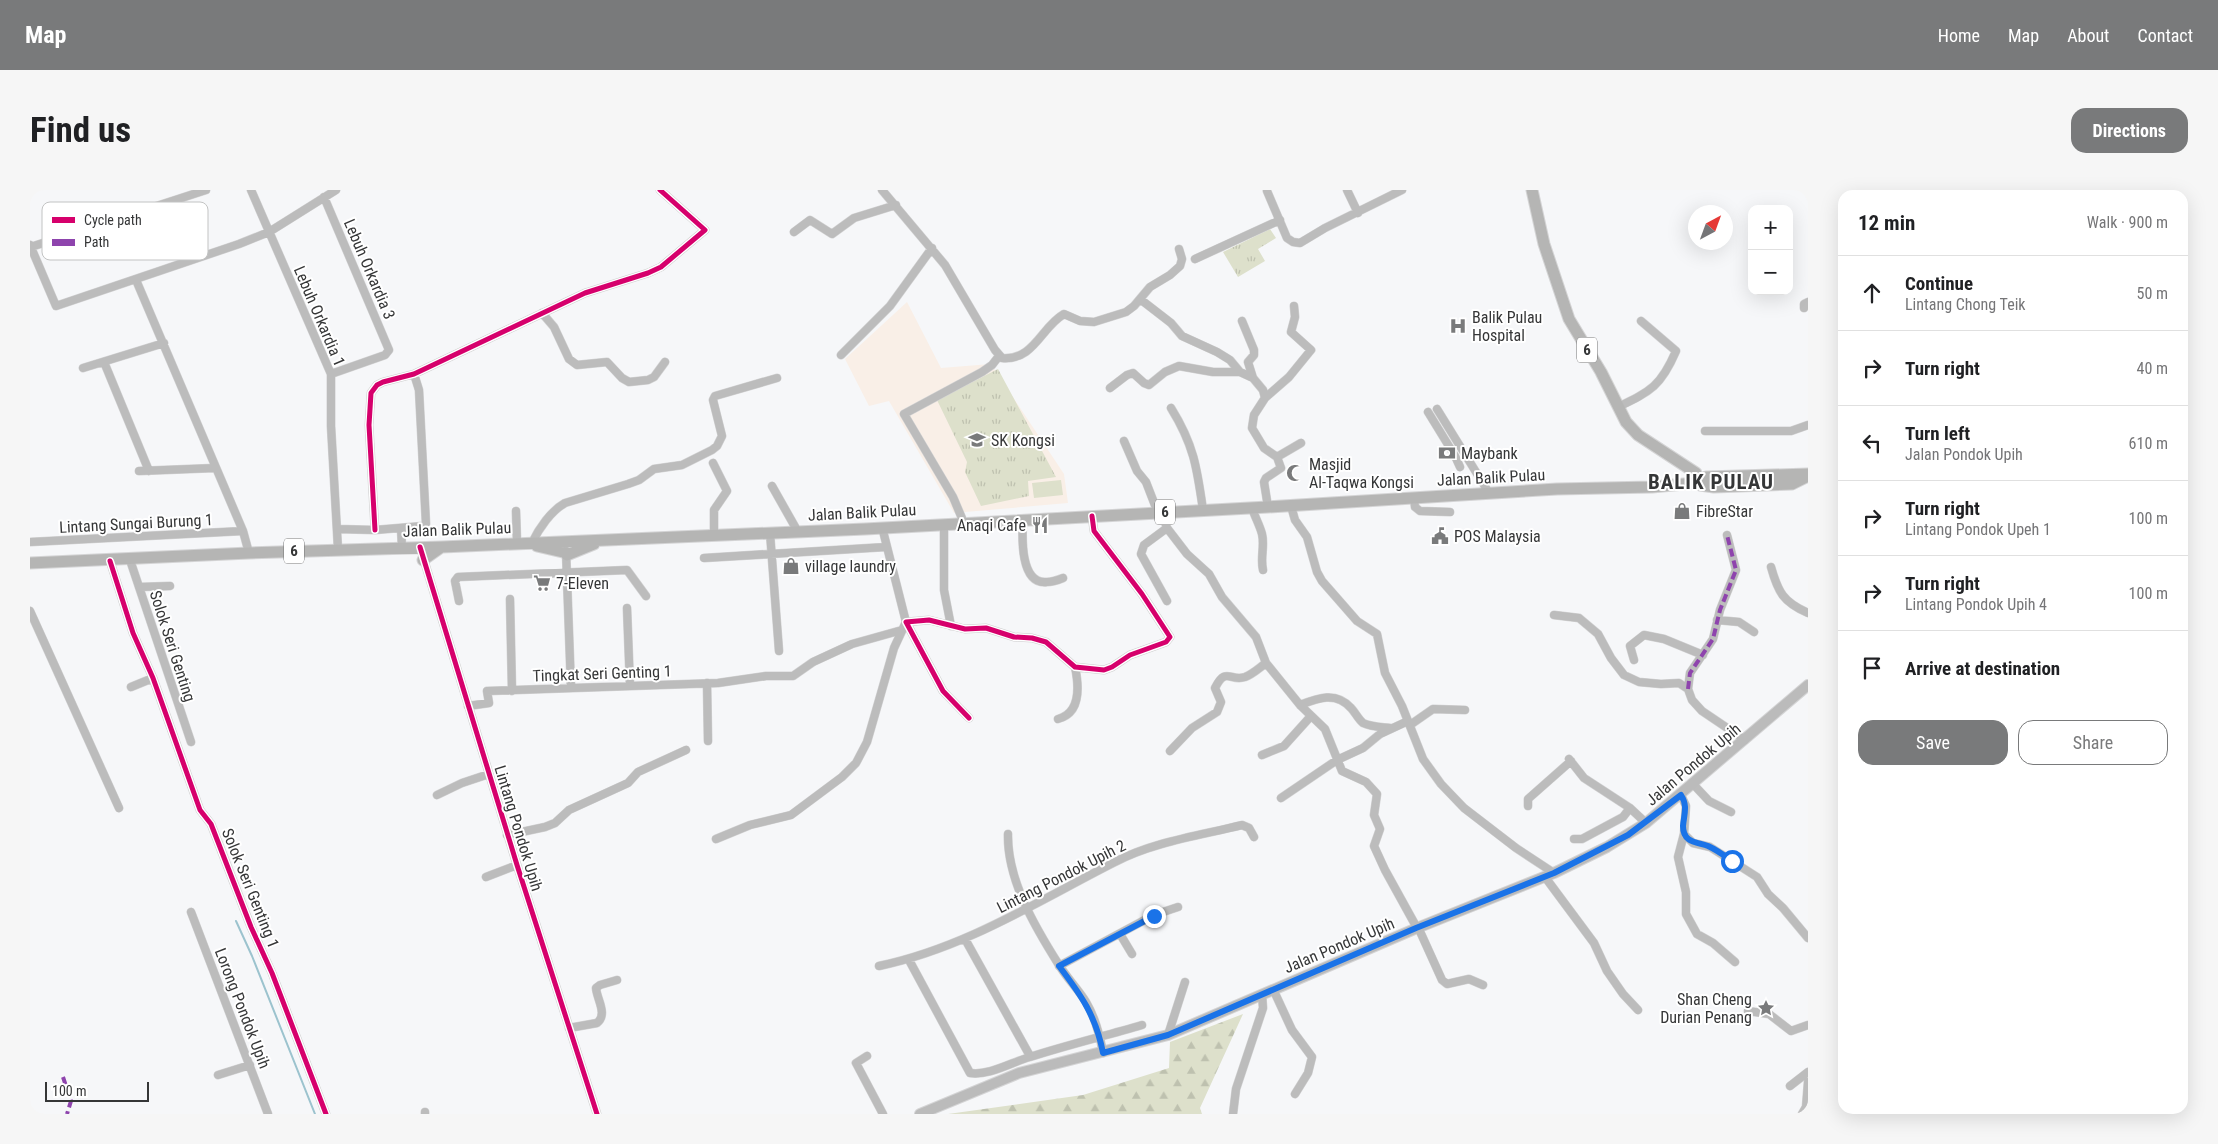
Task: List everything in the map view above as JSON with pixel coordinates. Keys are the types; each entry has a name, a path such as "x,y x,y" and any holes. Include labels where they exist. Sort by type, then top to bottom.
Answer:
{"main road":[{"name":"6","path":"1532,190 1544,244 1569,319 1601,372 1626,422 1638,435 1699,480"},
{"name":"Jalan Balik Pulau","path":"30,563 882,528 1291,506 1489,493 1652,487 1699,480 1808,475"},
{"path":"524,543 567,554 610,540"},
{"path":"423,560 442,547"},
{"name":"Jalan Pondok Upih","path":"920,1114 1019,1073 1168,1035 1417,927 1549,875 1607,847 1646,823 1681,795 1808,685"}],"street":[{"path":"170,202 206,190"},
{"name":"Lebuh Orkardia 1","path":"251,190 331,374 331,426 338,549"},
{"path":"208,255 269,232 336,190"},
{"path":"375,530 369,425 371,393 377,385 414,374 585,294 648,273 661,266 704,232 704,229 660,190"},
{"path":"882,190 945,265 999,356 1007,358 1023,353 1038,342 1054,321 1064,314 1080,321 1094,322 1126,312 1150,287 1170,275 1180,266 1182,259 1179,249"},
{"path":"1347,190 1358,213"},
{"path":"1267,191 1287,238 1292,242 1300,243 1325,228 1402,190"},
{"name":"Lebuh Orkardia 3","path":"324,197 389,348 389,352 331,374"},
{"path":"794,232 810,220 832,234 854,218 896,206"},
{"path":"1195,259 1280,220"},
{"path":"31,246 56,306 193,260"},
{"path":"841,355 890,306 932,248"},
{"path":"136,280 243,531 249,553"},
{"path":"1140,299 1171,323 1182,336 1224,356 1240,372 1253,378"},
{"path":"1268,507 1264,482 1266,478 1281,468 1278,457 1264,448 1252,428 1254,415 1266,398 1289,377 1311,350 1291,332 1295,317 1294,306"},
{"path":"542,313 554,327 569,359 577,365 607,362 622,378 629,382 648,380 654,377 665,362"},
{"path":"1242,321 1254,350 1254,355 1248,362 1253,378 1263,390 1266,398"},
{"path":"1618,407 1654,387 1664,376 1676,351 1641,321"},
{"path":"83,368 164,343"},
{"path":"964,523 953,497 904,414 982,372 992,365 999,356"},
{"path":"104,362 149,471"},
{"path":"1110,388 1127,375 1133,373 1144,383 1150,384 1165,372 1179,366 1213,372 1240,372"},
{"path":"337,529 375,530 423,526 426,524 419,390 414,374"},
{"path":"524,543 565,503 628,484 654,469 682,465 712,450 717,446 722,436 713,400 715,396 777,378"},
{"path":"1171,408 1190,441 1203,510"},
{"path":"1437,409 1489,493"},
{"path":"1428,412 1460,467"},
{"path":"1706,431 1790,431 1808,425"},
{"path":"1124,441 1137,471 1146,482 1167,528 1187,554 1210,574 1222,597 1251,630 1266,663 1300,704 1325,729 1342,771 1366,782 1377,794 1374,815 1380,829 1374,846 1385,870 1417,927 1442,980 1447,984 1469,979 1483,985"},
{"path":"1278,457 1301,443"},
{"path":"713,463 727,491 714,510 714,535"},
{"path":"139,471 215,468"},
{"path":"772,486 798,532"},
{"path":"1414,497 1415,507 1420,512 1450,512"},
{"path":"1291,506 1295,520 1306,537 1317,572 1322,581 1357,621 1377,634 1382,668 1409,723 1423,759 1441,784 1464,808 1549,875 1594,943 1607,971 1623,994 1638,1010"},
{"path":"1252,508 1263,537 1260,557 1263,570"},
{"path":"516,510 524,543"},
{"path":"1058,719 1068,716 1073,709 1078,691 1075,667 1108,669 1130,655 1166,642 1170,637 1142,594 1094,531 1092,516"},
{"path":"1023,520 1024,557 1030,575 1046,583 1063,578"},
{"path":"944,524 944,590 951,626"},
{"path":"401,528 402,548"},
{"path":"882,528 904,626 943,691 969,718"},
{"path":"1167,528 1144,545 1141,554 1168,600"},
{"name":"Lintang Sungai Burung 1","path":"30,542 243,531"},
{"path":"770,533 779,651"},
{"path":"1727,535 1736,570 1725,596 1712,639 1690,674 1688,689 1692,700 1702,711 1745,740"},
{"path":"566,541 571,688"},
{"name":"Lintang Pondok Upih","path":"420,547 516,865 597,1114"},
{"path":"704,558 886,547"},
{"name":"Solok Seri Genting","path":"130,560 191,742"},
{"name":"Solok Seri Genting 1","path":"110,561 133,633 153,678 200,810 211,824 251,927 272,973 326,1114"},
{"path":"1770,567 1781,596 1797,608 1808,613"},
{"path":"459,601 455,581 458,577 627,570 646,596"},
{"path":"139,587 170,586"},
{"path":"510,599 512,690"},
{"path":"627,608 630,686"},
{"path":"30,611 119,808"},
{"path":"1554,615 1579,618 1598,634 1611,658 1624,675 1639,682 1679,683 1688,689"},
{"name":"Tingkat Seri Genting 1","path":"468,706 489,703 487,691 718,683 766,676 793,676 813,662 852,644 904,626 930,620 965,629 993,629 1014,638 1032,638 1046,642 1075,667"},
{"path":"1718,620 1739,622 1754,632"},
{"path":"716,840 750,825 791,815 842,777 856,763 867,742 890,659 904,626"},
{"path":"1634,660 1630,646 1644,635 1664,639 1703,655"},
{"path":"1170,751 1192,728 1220,708 1221,702 1215,688 1222,678 1226,675 1246,677 1266,663"},
{"path":"131,686 153,678"},
{"path":"707,683 708,741"},
{"path":"1300,704 1333,697 1349,706 1362,722 1371,726 1392,728"},
{"path":"1281,798 1337,760 1364,748 1380,734 1392,728 1409,723 1433,709 1465,710"},
{"path":"1262,755 1284,746 1312,716"},
{"path":"507,835 545,827 562,817 569,810 628,784 638,772 686,750"},
{"path":"1528,806 1528,799 1570,760 1584,778 1630,808 1646,823"},
{"path":"437,795 462,783 489,774"},
{"path":"1693,784 1709,801 1731,812"},
{"path":"1681,795 1686,806 1684,834 1678,857 1686,892 1686,914 1690,925 1697,934 1713,943 1735,962"},
{"path":"1574,839 1582,839 1623,817 1630,808"},
{"name":"Lintang Pondok Upih 2","path":"879,966 909,960 966,939 1028,909 1115,861 1148,849 1242,826 1249,828 1254,837"},
{"path":"1008,834 1010,862 1028,909 1059,966 1086,1002 1100,1038 1103,1053"},
{"path":"1684,834 1693,843 1710,847 1753,874 1768,894 1783,908 1808,938"},
{"path":"486,876 516,865"},
{"path":"1059,966 1154,916 1178,907"},
{"name":"Lorong Pondok Upih","path":"191,912 268,1114"},
{"path":"1120,934 1132,954"},
{"path":"966,939 1030,1056"},
{"path":"909,960 968,1071 978,1073 1030,1056 1142,1025"},
{"path":"569,1028 600,1021 602,1011 596,988 617,980"},
{"path":"1168,1035 1185,982"},
{"path":"1273,989 1292,1030 1312,1057 1308,1072 1295,1094"},
{"path":"1233,1114 1239,1081 1263,1008 1262,994"},
{"path":"1748,1011 1769,1014 1791,1031 1808,1025"},
{"path":"867,1056 856,1063 883,1114"},
{"path":"218,1075 250,1065"},
{"path":"1802,1114 1806,1107 1808,1067"},
{"path":"1790,1086 1808,1072"}],"shaded area":[{"name":"SK Kongsi","path":"907,302 941,368 991,364 1064,474 1068,503 954,513 889,401 869,406 845,359"}],"green space":[{"path":"1270,229 1276,238 1258,249 1265,261 1238,277 1223,252"},
{"path":"998,369 1056,477 1028,481 1029,496 981,506 965,472 967,462 937,400"},
{"path":"1061,480 1063,495 1034,498 1032,483"},
{"path":"1243,1014 1200,1108 1202,1114 948,1114 1083,1095 1169,1068 1170,1042"}],"waterway":[{"path":"236,921 252,956 315,1114"}],"marked path":[{"path":"1688,689 1690,673 1713,639 1720,610 1736,570 1727,535"},
{"path":"63,1077 71,1101 67,1114"}],"cycle path":[{"path":"375,530 369,425 371,393 377,385 414,374 585,293 661,267 705,230 660,190"},
{"path":"969,718 943,691 906,622 929,620 965,629 986,628 1014,637 1032,638 1046,642 1075,667 1104,670 1130,655 1166,642 1170,637 1142,594 1094,531 1092,516"},
{"path":"420,547 517,865 597,1114"},
{"path":"110,561 133,633 153,678 200,810 211,824 251,927 272,973 326,1114"}],"place":[{"name":"Balik Pulau Hospital","path":"1458,326"},
{"name":"SK Kongsi","path":"977,440"},
{"name":"Maybank","path":"1447,453"},
{"name":"Masjid Al-Taqwa Kongsi","path":"1295,473"},
{"name":"FibreStar","path":"1682,511"},
{"name":"Anaqi Cafe","path":"1040,525"},
{"name":"POS Malaysia","path":"1440,536"},
{"name":"village laundry","path":"791,566"},
{"name":"7-Eleven","path":"542,583"},
{"name":"Shan Cheng Durian Penang","path":"1766,1008"}],"district":[{"name":"BALIK PULAU","path":"1711,482"}],"route":[{"path":"1154,916 1059,966 1091,1011 1103,1053 1168,1035 1416,928 1554,873 1628,835 1681,795 1686,806 1683,827 1687,838 1693,843 1710,847 1732,861"}]}
